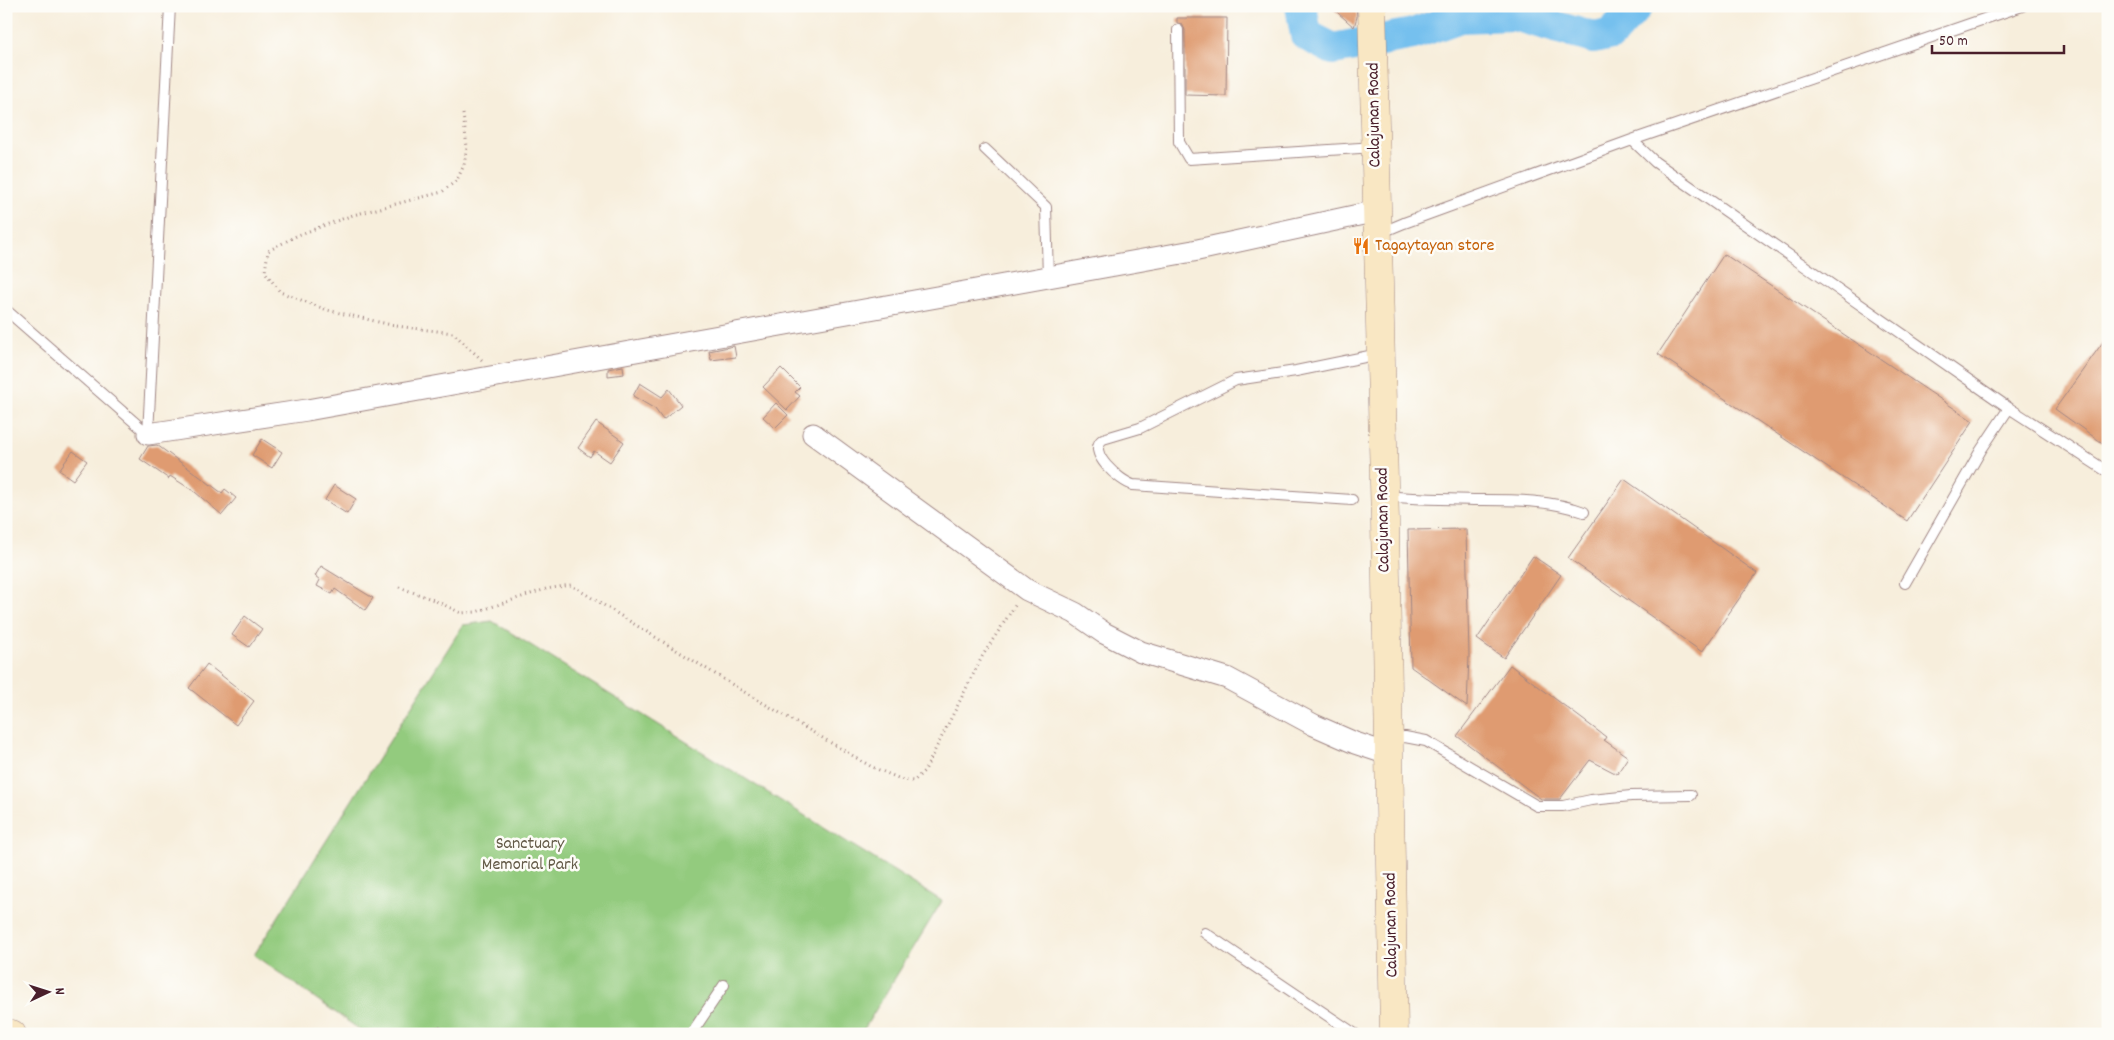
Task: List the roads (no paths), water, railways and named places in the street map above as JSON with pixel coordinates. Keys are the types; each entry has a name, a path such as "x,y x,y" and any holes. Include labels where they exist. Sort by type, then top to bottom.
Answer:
{"main road":[{"name":"Calajunan Road","path":"1373,18 1394,1034"},
{"path":"6,1033 12,1034"}],"street":[{"path":"148,434 307,410 1193,251 1377,223"},
{"path":"813,434 1027,590 1074,613 1104,633 1141,652 1227,678 1314,725 1356,743 1388,746"}],"lane":[{"path":"148,434 170,6"},
{"path":"1377,223 1404,223 1632,140 2022,6"},
{"path":"1178,30 1179,142 1182,151 1189,159 1376,147"},
{"path":"1632,140 1656,162 2009,408 2108,472"},
{"path":"985,149 1046,207 1048,278"},
{"path":"6,310 148,434"},
{"path":"1352,500 1133,485 1124,482 1109,468 1099,455 1098,447 1103,439 1140,428 1236,380 1296,371 1380,354"},
{"path":"1905,583 1982,450 2009,408"},
{"path":"1384,496 1419,499 1532,502 1557,504 1584,512"},
{"path":"1388,746 1405,736 1426,741 1537,806 1563,806 1591,800 1631,796 1691,795"},
{"path":"1205,933 1355,1034"},
{"path":"691,1034 724,985"}],"waterway":[{"path":"1301,6 1306,35 1333,49 1413,34 1460,17 1514,15 1594,38 1612,34 1637,6"}],"place":[{"name":"Tagaytayan store","path":"1361,246"}],"park label":[{"name":"Sanctuary Memorial Park","path":"530,854"}]}
